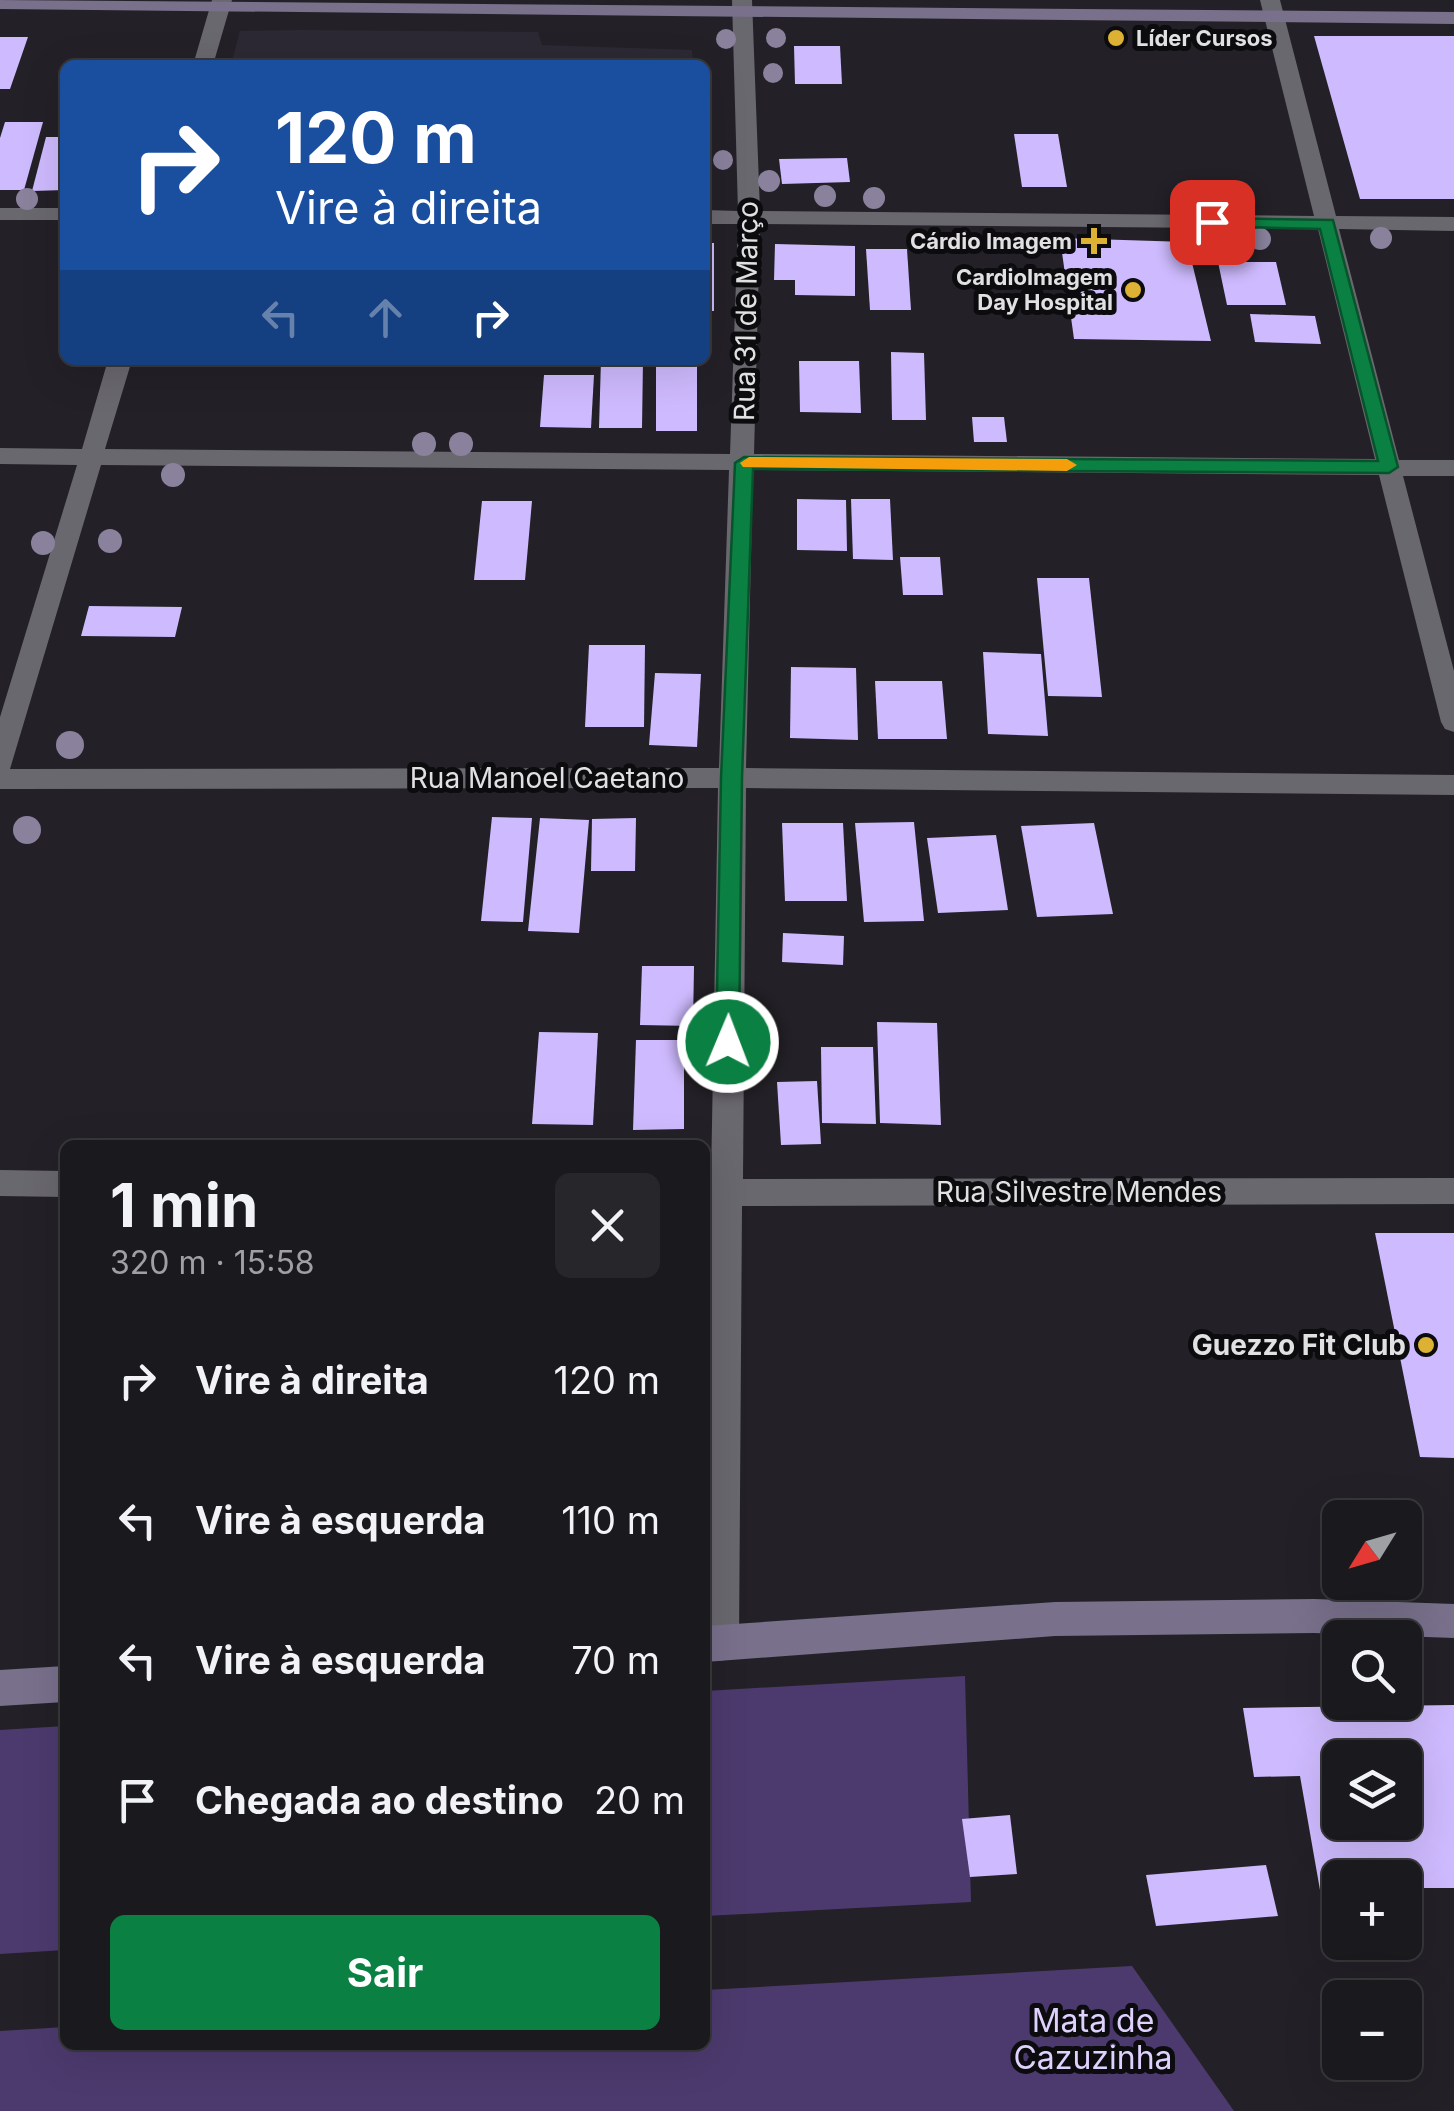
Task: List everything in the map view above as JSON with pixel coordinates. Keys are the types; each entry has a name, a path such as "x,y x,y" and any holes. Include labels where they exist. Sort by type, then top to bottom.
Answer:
{"street":[{"path":"0,3 1272,9 1454,18"},
{"path":"205,60 222,3"},
{"name":"Rua 31 de Março","path":"713,1643 715,1193 744,463 749,217 742,6"},
{"path":"1272,9 1454,722"},
{"path":"0,214 60,214"},
{"path":"710,216 1454,224"},
{"path":"0,762 119,365"},
{"path":"0,456 1454,468"},
{"name":"Rua Manoel Caetano","path":"0,778 732,778 1454,785"},
{"path":"0,1183 60,1184"},
{"name":"Rua Silvestre Mendes","path":"715,1193 1454,1191"},
{"path":"713,1643 1055,1619 1314,1616 1454,1621"},
{"path":"0,1688 60,1684"}],"shaded area":[{"path":"240,31 538,32 542,45 692,50 693,60 232,60"}],"green space":[{"path":"965,1676 971,1902 710,1916 710,1691"},
{"path":"60,1726 60,1950 0,1954 0,1730"},
{"name":"Mata de Cazuzinha","path":"1132,1966 1234,2111 0,2111 0,2031 60,2027 60,2050 710,2050 710,1990"}],"building":[{"path":"1314,36 1454,36 1454,199 1360,199"},
{"path":"0,37 28,37 10,89 0,89"},
{"path":"794,46 840,46 842,84 795,84"},
{"path":"5,122 43,122 24,190 0,190 0,138"},
{"path":"1014,134 1058,134 1067,187 1022,187"},
{"path":"46,137 60,137 60,190 32,191"},
{"path":"847,158 850,182 782,184 779,159"},
{"name":"CardioImagem Day Hospital","path":"1060,238 1187,242 1211,341 1074,339"},
{"path":"710,243 714,243 714,311 710,311"},
{"path":"775,244 855,246 855,296 795,295 795,280 774,280"},
{"path":"866,249 907,249 911,310 870,310"},
{"path":"1218,262 1276,262 1286,305 1227,305"},
{"path":"1250,314 1315,316 1321,344 1255,342"},
{"path":"891,352 924,353 926,420 892,420"},
{"path":"799,361 859,361 861,413 800,412"},
{"path":"601,365 643,365 642,428 599,428"},
{"path":"656,365 697,365 697,431 656,431"},
{"path":"544,375 594,375 591,428 540,427"},
{"path":"972,417 1004,417 1007,442 974,442"},
{"path":"797,499 846,500 847,551 797,550"},
{"path":"851,499 890,499 893,560 853,559"},
{"path":"482,501 532,501 525,580 474,580"},
{"path":"900,557 940,557 943,595 903,595"},
{"path":"1037,578 1089,578 1102,697 1048,696"},
{"path":"89,606 182,607 175,637 81,636"},
{"path":"589,645 645,645 644,727 585,727"},
{"path":"983,652 1041,654 1048,736 988,734"},
{"path":"791,667 856,668 858,740 790,738"},
{"path":"655,673 701,674 697,747 649,745"},
{"path":"875,681 942,681 947,739 878,739"},
{"path":"492,817 532,818 523,922 481,921"},
{"path":"540,818 589,820 579,933 528,931"},
{"path":"636,818 635,871 591,871 592,819"},
{"path":"914,822 924,921 864,922 855,823"},
{"path":"782,823 843,823 847,901 785,901"},
{"path":"1094,823 1113,914 1037,917 1021,826"},
{"path":"996,835 1008,910 938,913 927,838"},
{"path":"783,933 844,936 843,965 782,962"},
{"path":"642,966 694,966 693,1026 640,1025"},
{"path":"877,1022 937,1023 941,1125 880,1123"},
{"path":"539,1032 598,1033 593,1125 532,1124"},
{"path":"636,1040 684,1040 684,1129 633,1130"},
{"path":"821,1047 873,1047 876,1124 822,1123"},
{"path":"817,1081 821,1144 781,1145 777,1082"},
{"name":"Guezzo Fit Club","path":"1375,1233 1454,1233 1454,1458 1420,1457"},
{"path":"1422,1705 1454,1705 1454,1888 1422,1888 1422,1860 1322,1860 1320,1890 1300,1776 1254,1777 1243,1708 1322,1707 1322,1720 1422,1720"},
{"path":"1010,1815 1017,1874 970,1877 962,1819"},
{"path":"1266,1865 1278,1916 1156,1926 1146,1875"}],"slow traffic":[{"path":"749,463 1067,465"}],"place":[{"name":"Líder Cursos","path":"1116,38"},
{"name":"Cárdio Imagem","path":"1094,241"},
{"name":"CardioImagem Day Hospital","path":"1133,290"},
{"name":"Guezzo Fit Club","path":"1426,1345"}],"route":[{"path":"728,1042 732,778 744,463 1389,467 1328,224 1212,222"}]}
